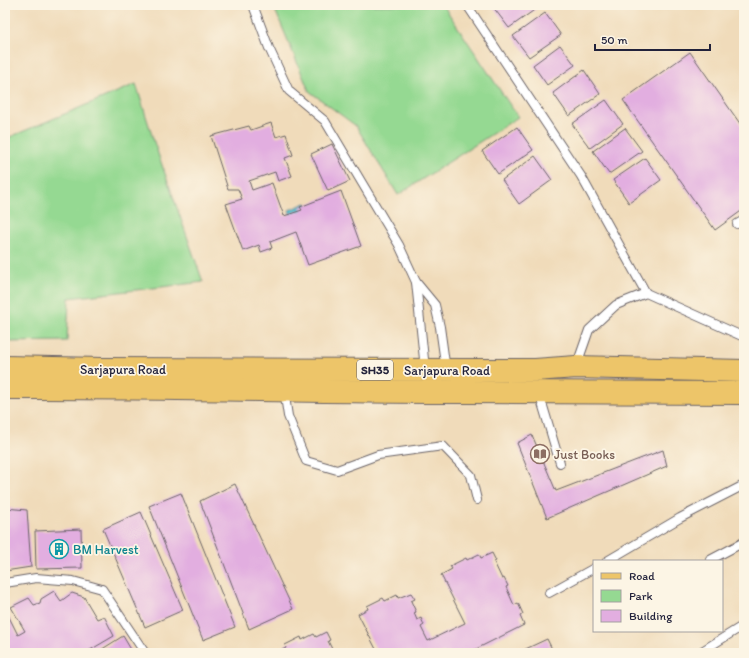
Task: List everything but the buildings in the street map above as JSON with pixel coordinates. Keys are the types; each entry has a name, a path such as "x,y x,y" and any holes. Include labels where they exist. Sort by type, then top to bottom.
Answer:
{"main road":[{"name":"Sarjapura Road","path":"5,367 102,378 283,390 469,392 537,381 576,367 744,372"},
{"name":"Sarjapura Road","path":"5,388 102,378 469,370 537,381 744,394"},
{"path":"469,370 469,392"}],"lane":[{"path":"253,5 269,48 289,91 325,121 399,245 416,282 436,370"},
{"path":"467,5 581,176 646,293 744,336"},
{"path":"416,282 435,305 440,326 436,370"},
{"path":"576,367 589,330 616,305 646,293"},
{"path":"537,381 560,463"},
{"path":"283,390 288,416 306,461 337,470 378,455 443,446 471,475 477,500"},
{"path":"609,560 680,518 744,484"},
{"path":"710,560 744,542"},
{"path":"549,593 593,569"},
{"path":"5,583 36,578 73,581 102,589 145,653"},
{"path":"699,653 744,625"}],"green space":[{"path":"273,5 443,5 518,117 398,195 356,126 309,91"},
{"path":"136,84 155,145 203,282 69,298 67,341 5,342 5,139"}],"water":[{"path":"306,203 311,216 293,222 289,210"}],"place":[{"name":"Just Books","path":"540,454"},
{"name":"BM Harvest","path":"59,549"}]}
